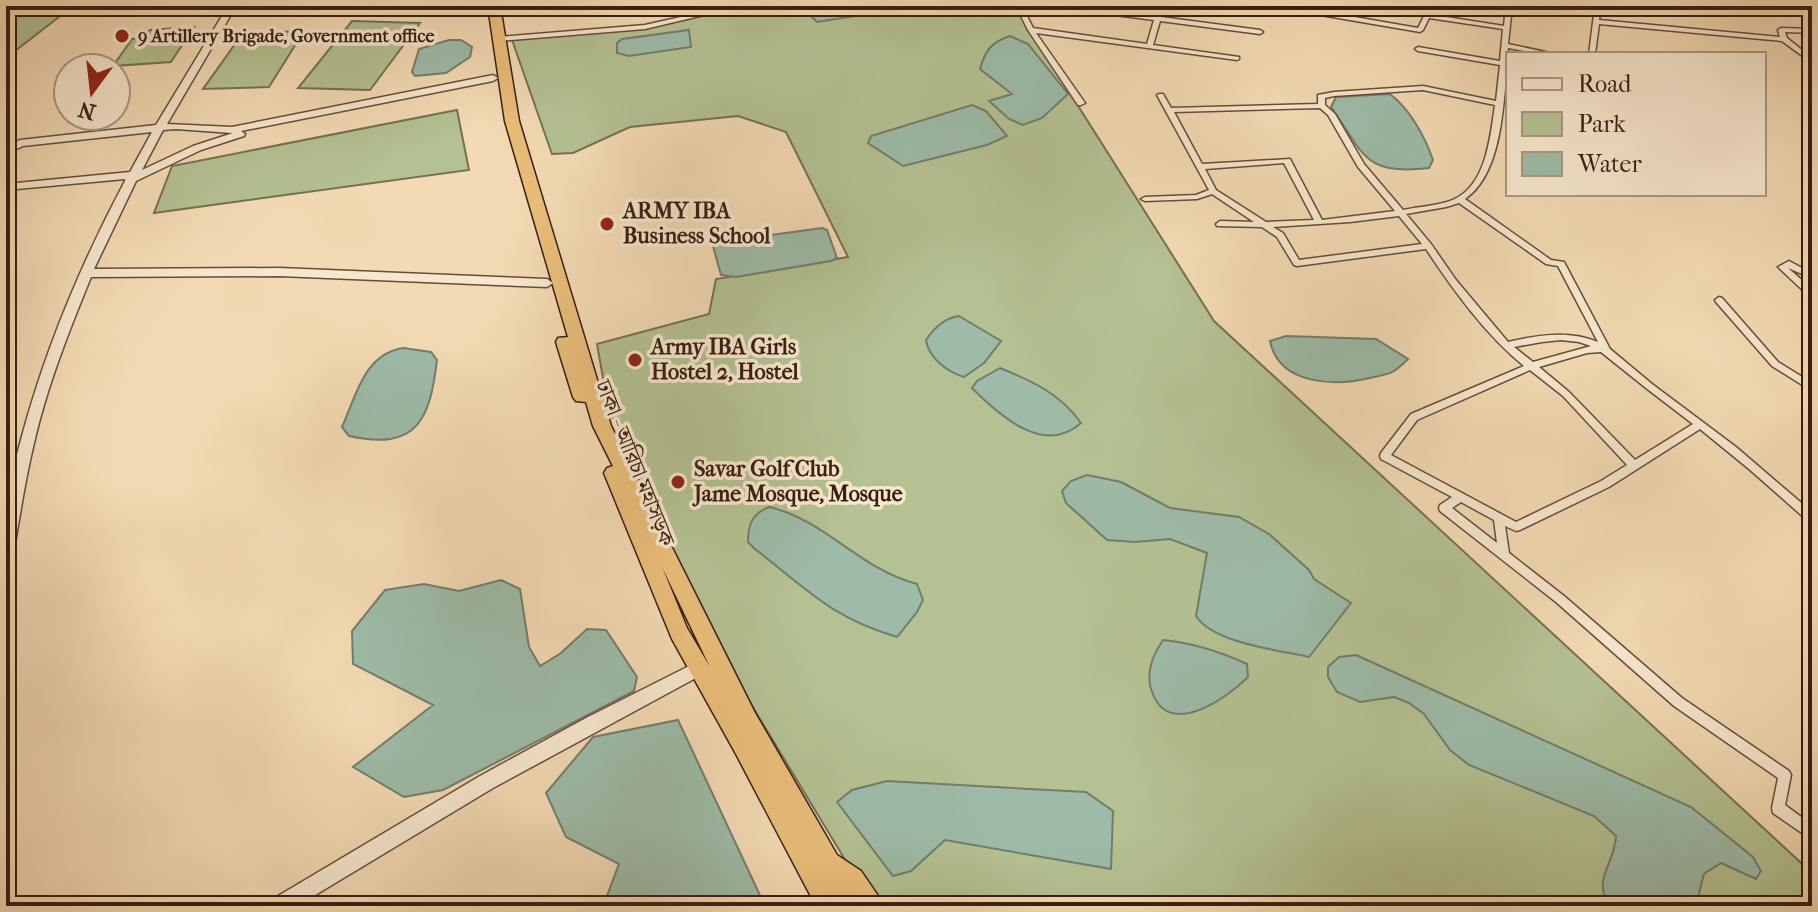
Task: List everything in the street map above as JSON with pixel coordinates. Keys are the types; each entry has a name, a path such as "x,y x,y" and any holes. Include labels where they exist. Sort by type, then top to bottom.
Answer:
{"highway":[{"name":"ঢাকা - আরিচা মহাসড়ক","path":"486,6 494,81 573,374 679,633 708,663 829,906"},
{"path":"494,6 512,121 602,426 708,663 747,720 853,906"},
{"path":"826,859 852,880 873,906"}],"street":[{"path":"6,550 14,486 58,348 87,273 131,178 232,6"},
{"path":"498,39 645,27 739,6"},
{"path":"1019,6 1031,30 1081,103"},
{"path":"1060,6 1260,32"},
{"path":"1149,47 1161,6"},
{"path":"1280,6 1420,30 1427,16 1507,28"},
{"path":"1428,6 1433,17"},
{"path":"1220,224 1266,225 1403,213 1459,199 1478,182 1491,158 1502,101 1509,6"},
{"path":"1592,52 1598,6"},
{"path":"1596,22 1784,39 1812,61"},
{"path":"1031,30 1237,58"},
{"path":"1784,39 1781,30 1812,31"},
{"path":"1505,45 1542,52"},
{"path":"1418,49 1503,64"},
{"path":"6,151 20,143 159,127 232,130 494,81"},
{"path":"6,187 131,178 197,148 235,136 494,81"},
{"path":"1502,101 1423,88 1321,97 1322,106 1331,114 1361,165 1403,213 1453,282 1506,346 1566,394 1633,465"},
{"path":"1161,95 1213,191 1280,235 1297,263 1428,246"},
{"path":"1169,110 1322,106"},
{"path":"1495,131 1506,134"},
{"path":"1199,167 1287,161 1319,221"},
{"path":"1145,199 1197,197 1213,191"},
{"path":"1459,199 1549,262 1561,264 1606,348"},
{"path":"1812,267 1802,271 1789,264 1782,267 1812,294"},
{"path":"87,273 294,273 547,283"},
{"path":"1719,300 1775,364 1812,388"},
{"path":"1506,346 1535,339 1578,338 1606,348 1749,460 1812,518"},
{"path":"1606,348 1587,350 1532,366 1414,417 1385,456 1516,527 1605,484 1701,424"},
{"path":"1461,497 1444,508 1560,599 1678,702 1785,775 1778,808 1812,833"},
{"path":"1499,518 1504,555"},
{"path":"280,906 408,825 572,733 708,663"}],"green space":[{"path":"6,6 73,6 6,58"},
{"path":"738,6 1015,6 1214,321 1812,873 1812,906 873,906 685,595 608,406 597,344 709,314 716,279 848,257 786,132 738,116 630,127 573,153 552,154 511,37 645,27"},
{"path":"352,21 420,23 370,90 298,88"},
{"path":"194,27 171,62 132,65 132,52 123,52 132,39 143,38 150,30"},
{"path":"304,31 269,87 203,89 243,33"},
{"path":"457,110 469,170 154,213 172,166"}],"water":[{"path":"816,6 919,6 817,22 810,15 817,9"},
{"path":"689,30 691,47 629,56 617,53 617,43 622,39"},
{"path":"1010,36 1028,44 1068,94 1042,118 1023,125 1009,119 989,101 1012,94 980,69 990,48"},
{"path":"449,40 461,40 472,47 470,57 446,73 415,76 412,72 419,49"},
{"path":"1390,94 1404,107 1421,133 1433,160 1429,168 1390,168 1368,158 1331,107 1336,97"},
{"path":"972,105 986,111 1007,136 987,145 903,166 868,143 871,136"},
{"path":"822,228 827,230 837,258 831,261 736,277 721,275 713,246 719,242"},
{"path":"959,316 1001,341 984,363 964,377 940,364 926,340 940,324"},
{"path":"1286,336 1376,339 1408,359 1392,372 1356,381 1326,382 1297,375 1275,356 1270,341"},
{"path":"403,348 431,352 437,360 424,414 416,426 390,439 349,436 342,427 363,378 379,359"},
{"path":"1000,368 1055,396 1081,423 1067,432 1052,435 1038,434 1009,420 972,388 977,381"},
{"path":"1087,475 1121,482 1170,508 1239,517 1269,534 1309,570 1314,579 1351,603 1309,657 1247,644 1216,633 1196,616 1207,553 1170,539 1135,542 1107,540 1066,503 1062,491 1071,481"},
{"path":"769,507 808,522 877,567 917,584 923,600 897,637 854,621 837,611 748,542 752,520"},
{"path":"501,580 520,589 529,647 540,666 561,653 587,629 606,630 637,677 634,691 443,790 404,797 353,767 433,705 353,664 352,631 385,590 424,584 459,591"},
{"path":"1163,640 1195,645 1237,659 1247,664 1248,677 1212,704 1184,714 1171,713 1160,706 1149,679 1153,659"},
{"path":"1356,655 1691,807 1753,857 1761,871 1756,879 1721,863 1704,874 1699,893 1701,906 1610,906 1605,897 1603,880 1616,836 1594,816 1469,765 1450,750 1424,714 1409,703 1394,697 1360,702 1337,692 1328,677 1328,667 1339,657"},
{"path":"678,720 765,906 597,906 605,901 619,864 566,837 546,793 593,737"},
{"path":"887,781 1086,792 1113,811 1111,869 945,840 911,871 893,876 837,802 852,790"}],"place":[{"name":"9 Artillery Brigade, Government office","path":"122,36"},
{"name":"ARMY IBA Business School","path":"607,224"},
{"name":"Army IBA Girls Hostel 2, Hostel","path":"635,360"},
{"name":"Savar Golf Club Jame Mosque, Mosque","path":"678,482"}]}
